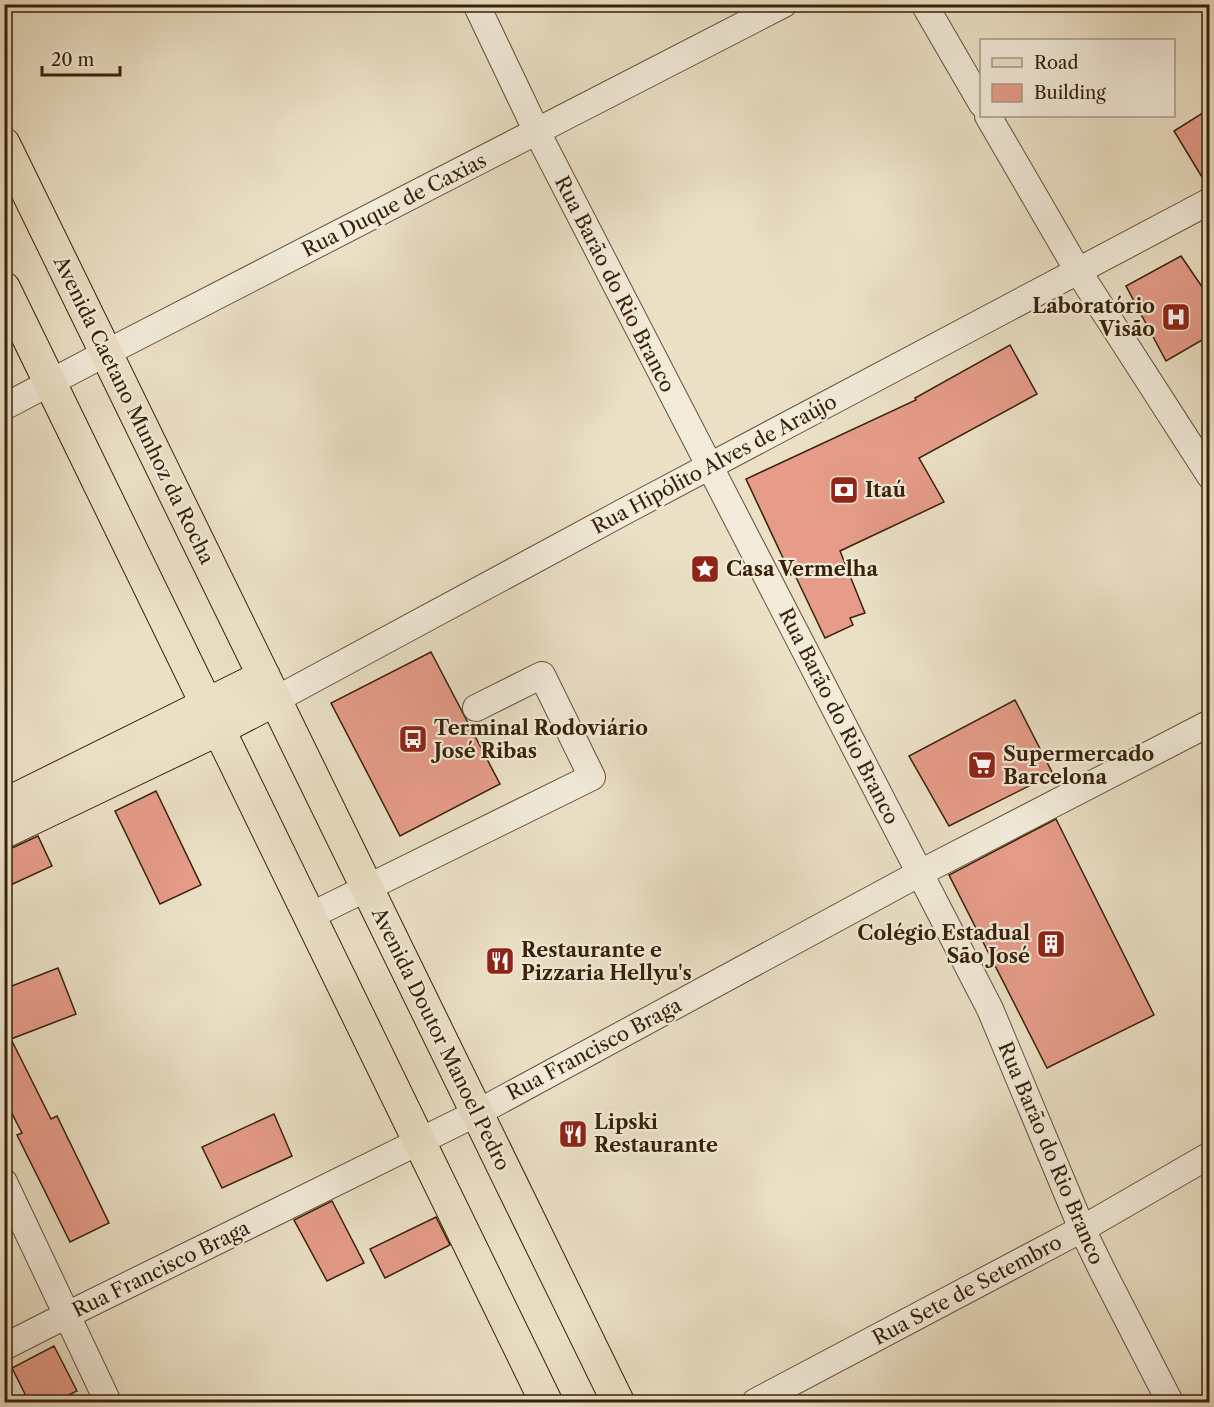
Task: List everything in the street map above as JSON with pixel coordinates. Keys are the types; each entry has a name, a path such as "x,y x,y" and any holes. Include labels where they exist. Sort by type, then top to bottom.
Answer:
{"main road":[{"name":"Avenida Caetano Munhoz da Rocha","path":"4,144 269,688"},
{"path":"4,288 546,1402"},
{"path":"4,832 269,688"},
{"name":"Avenida Doutor Manoel Pedro","path":"269,688 618,1402"},
{"path":"4,805 213,717"}],"street":[{"name":"Rua Barão do Rio Branco","path":"476,4 537,132 990,1009 1082,1229 1170,1402"},
{"name":"Rua Duque de Caxias","path":"4,407 784,4"},
{"path":"924,4 980,102"},
{"path":"989,117 1078,271 1209,476"},
{"name":"Rua Hipólito Alves de Araújo","path":"269,688 709,467 1209,201"},
{"path":"310,916 592,777 542,675 476,708"},
{"name":"Rua Francisco Braga","path":"4,1347 477,1113 920,873 1209,723"},
{"name":"Rua Sete de Setembro","path":"755,1402 1082,1229 1209,1155"},
{"path":"4,1182 108,1402"}],"building":[{"path":"1209,109 1209,186 1208,187 1174,131"},
{"name":"Laboratório Visão","path":"1181,256 1209,297 1209,336 1166,361 1126,286"},
{"name":"Itaú","path":"1010,345 1037,394 919,458 944,502 840,551 865,613 850,618 853,625 825,638 794,573 791,575 746,479 916,400 915,398"},
{"name":"Terminal Rodoviário José Ribas","path":"431,652 500,784 400,836 331,703"},
{"name":"Supermercado Barcelona","path":"1015,700 1053,774 949,826 909,756"},
{"path":"156,791 201,885 160,904 115,811"},
{"name":"Colégio Estadual São José","path":"1056,819 1154,1015 1047,1068 949,875"},
{"path":"38,836 52,866 4,888 4,850"},
{"path":"58,968 76,1014 11,1039 51,1119 57,1116 109,1223 70,1242 17,1135 22,1133 4,1098 4,989"},
{"path":"274,1114 292,1156 222,1188 202,1147"},
{"path":"332,1201 364,1263 327,1281 294,1220"},
{"path":"436,1217 450,1245 385,1278 370,1249"},
{"path":"54,1346 77,1391 54,1402 29,1402 12,1368"}],"place":[{"name":"Laboratório Visão","path":"1176,317"},
{"name":"Itaú","path":"844,490"},
{"name":"Casa Vermelha","path":"705,569"},
{"name":"Terminal Rodoviário José Ribas","path":"413,739"},
{"name":"Supermercado Barcelona","path":"982,765"},
{"name":"Colégio Estadual São José","path":"1051,944"},
{"name":"Restaurante e Pizzaria Hellyu's","path":"500,961"},
{"name":"Lipski Restaurante","path":"573,1134"}]}
